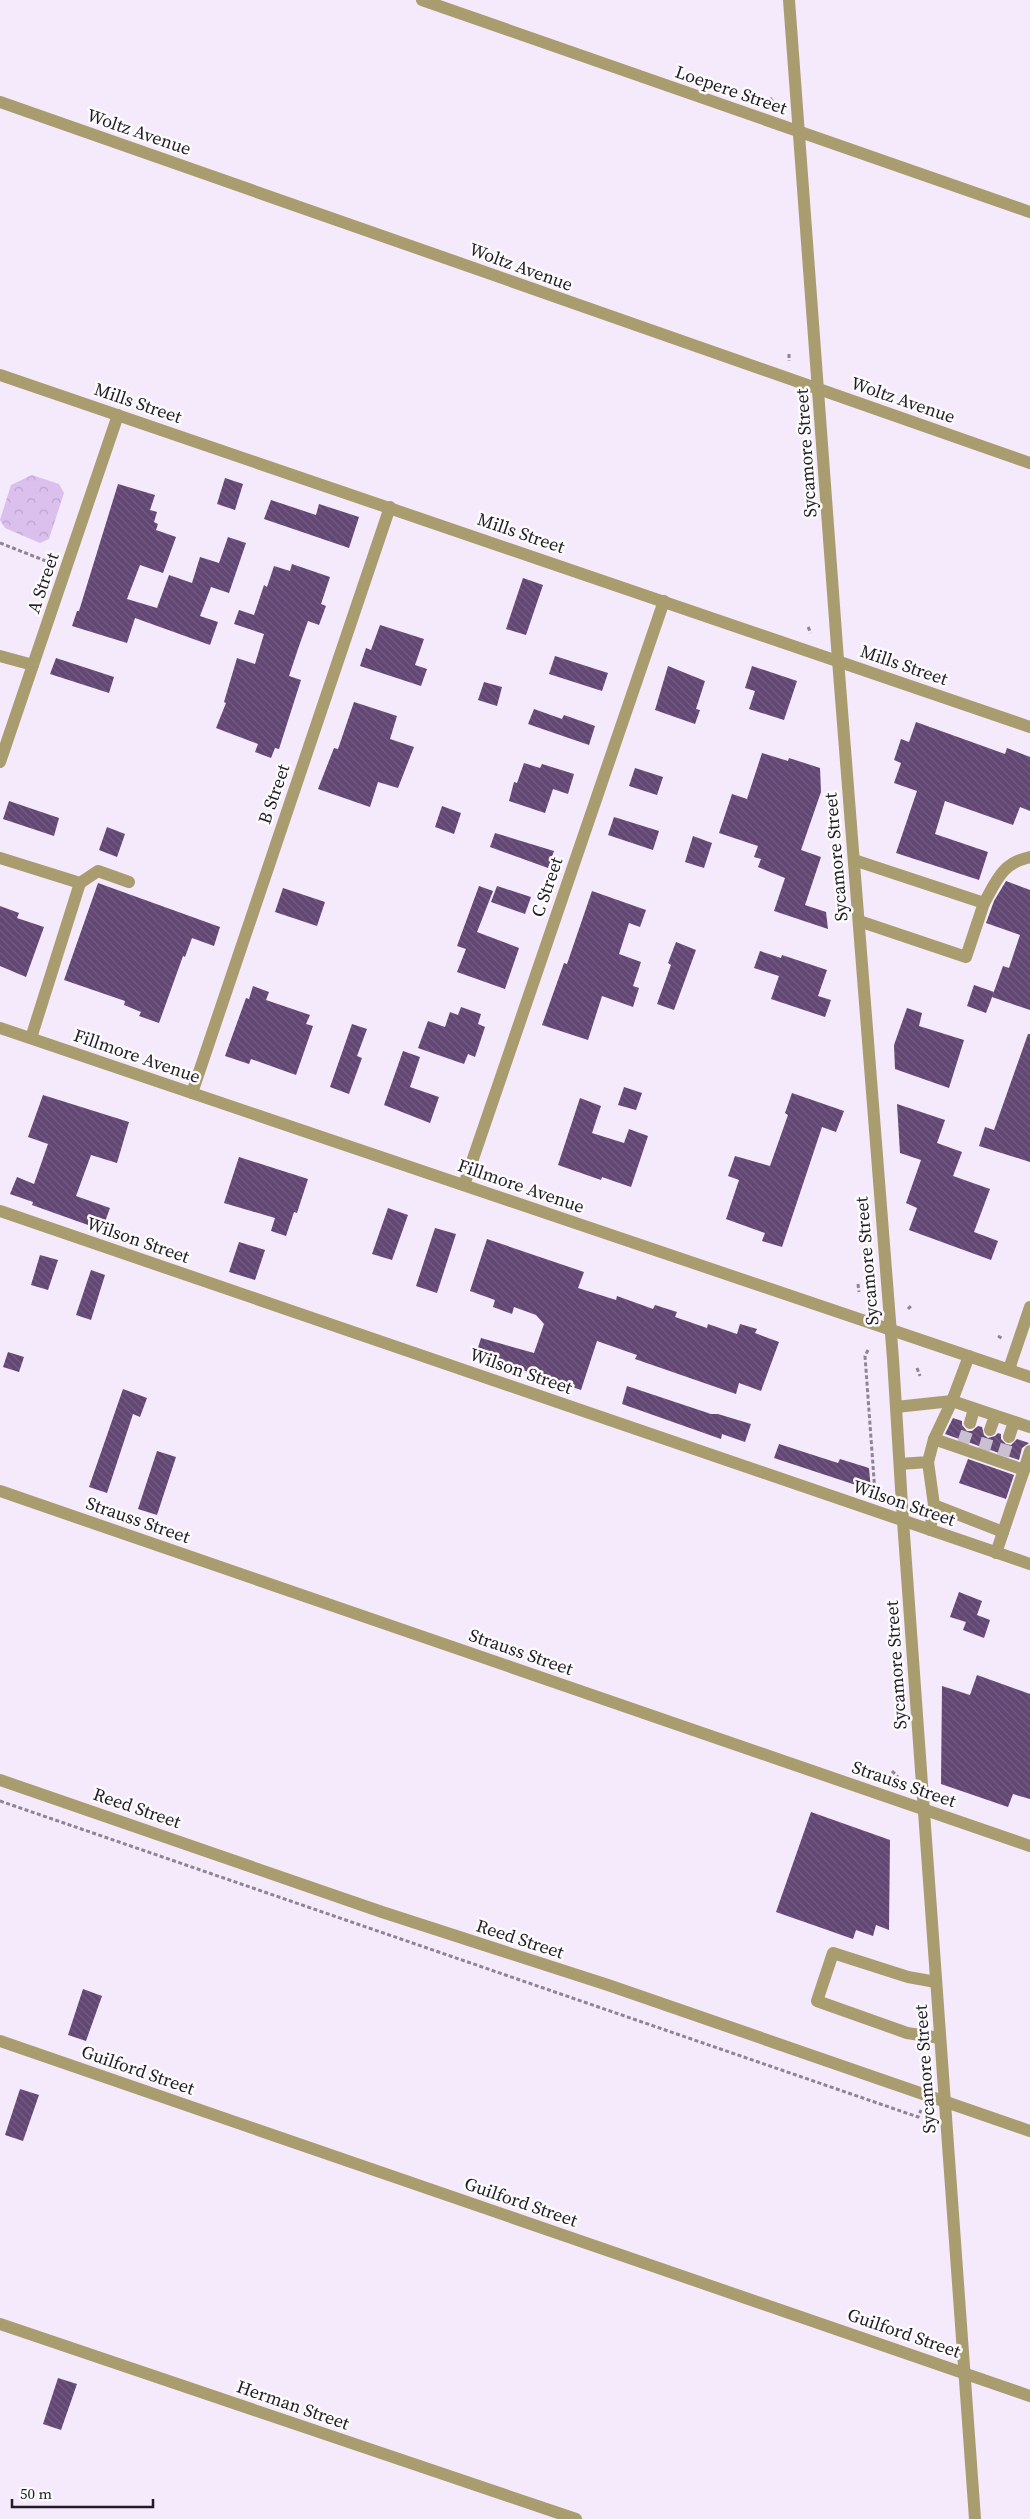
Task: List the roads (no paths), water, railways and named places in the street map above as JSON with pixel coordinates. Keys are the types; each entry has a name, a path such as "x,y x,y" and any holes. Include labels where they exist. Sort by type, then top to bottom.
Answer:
{"street":[{"name":"Loepere Street","path":"422,0 1030,212"},
{"name":"Sycamore Street","path":"789,0 838,660 891,1330 923,1810 975,2519"},
{"name":"Woltz Avenue","path":"0,102 1030,462"},
{"name":"Mills Street","path":"0,375 1030,727"},
{"name":"A Street","path":"0,762 118,415"},
{"name":"B Street","path":"192,1092 390,507"},
{"name":"C Street","path":"464,1185 664,601"},
{"path":"0,656 33,665"},
{"path":"859,921 966,957 984,903 1000,874 1015,860 1030,857"},
{"path":"0,858 80,883"},
{"path":"854,860 984,903"},
{"path":"1015,860 1030,865"},
{"path":"31,1038 80,883 98,871 129,882"},
{"name":"Fillmore Avenue","path":"0,1028 1030,1377"},
{"name":"Wilson Street","path":"0,1211 1030,1564"},
{"path":"1009,1370 1030,1307"},
{"path":"930,1530 934,1505 928,1462 934,1439 952,1401 969,1356"},
{"path":"896,1407 952,1401 1030,1427"},
{"path":"970,1423 974,1409"},
{"path":"990,1430 995,1416"},
{"path":"1009,1437 1014,1422"},
{"path":"934,1439 1002,1459 1024,1470"},
{"path":"996,1553 1030,1451"},
{"path":"900,1464 928,1462"},
{"name":"Strauss Street","path":"0,1491 1030,1846"},
{"path":"934,1505 1003,1532"},
{"name":"Reed Street","path":"0,1780 382,1912 608,1986 1030,2131"},
{"path":"936,1982 908,1977 832,1953 817,2001 907,2033 940,2038"},
{"name":"Guilford Street","path":"0,2041 1030,2396"},
{"name":"Herman Street","path":"0,2324 576,2519"}],"tunnel":[{"path":"963,1443 970,1423"},
{"path":"984,1450 990,1430"},
{"path":"1003,1456 1009,1437"}]}
